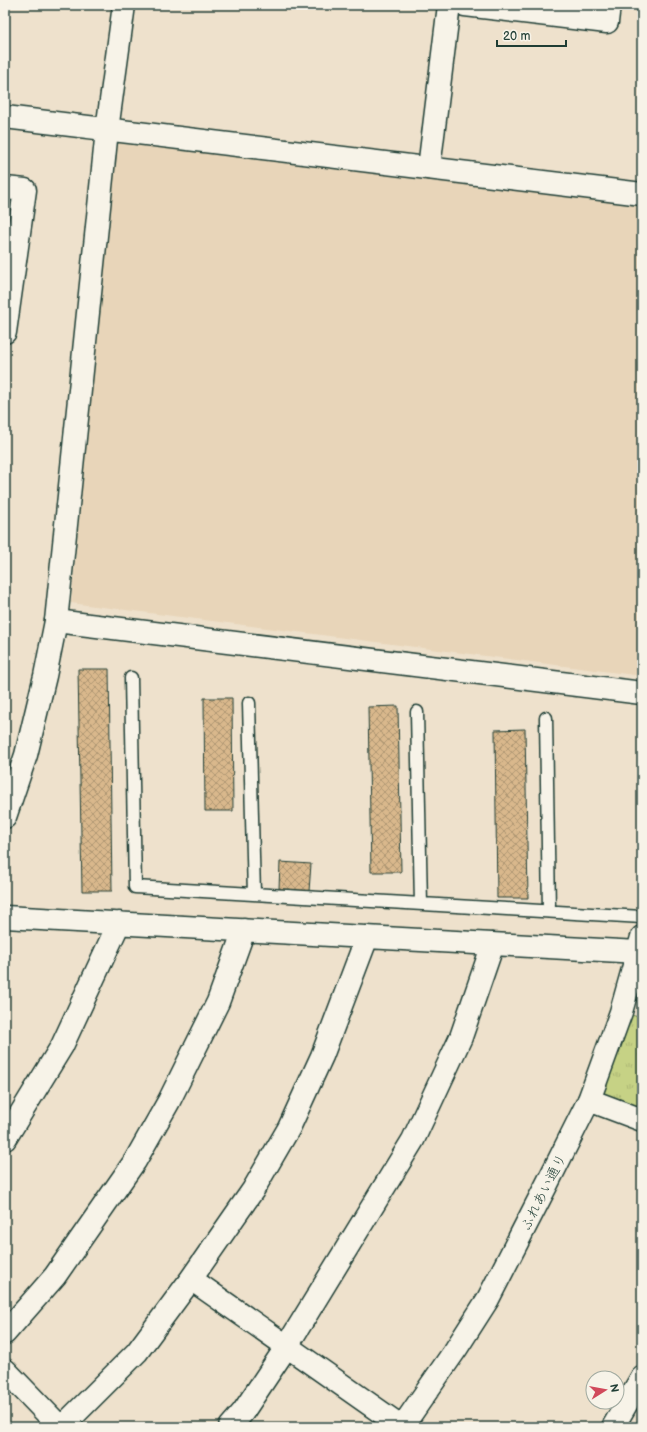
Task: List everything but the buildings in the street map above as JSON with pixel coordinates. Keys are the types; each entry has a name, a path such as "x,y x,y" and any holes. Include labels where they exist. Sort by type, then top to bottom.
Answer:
{"street":[{"path":"5,817 26,755 45,676 56,621 107,130 124,5"},
{"path":"429,168 449,5"},
{"path":"465,5 607,22 609,5"},
{"path":"5,117 642,194"},
{"path":"5,188 24,190 7,301 5,332"},
{"path":"56,621 642,693"},
{"path":"5,917 493,944 640,944"},
{"path":"5,1140 62,1046 120,923"},
{"path":"5,1333 55,1276 135,1161 169,1101 218,1002 244,930"},
{"path":"5,1370 61,1427 137,1352 254,1190 289,1128 322,1056 368,937"},
{"path":"230,1427 243,1412 287,1346 413,1140 461,1037 493,944"},
{"name":"ふれあい通り","path":"402,1427 456,1349 488,1299 589,1100 621,1012 640,944"},
{"path":"589,1100 642,1120"},
{"path":"191,1279 402,1427"},
{"path":"613,1427 642,1377"}],"lane":[{"path":"131,678 135,887 642,916"},
{"path":"249,702 254,894"},
{"path":"417,712 421,904"},
{"path":"546,718 550,911"}],"shaded area":[{"path":"116,143 642,205 642,676 71,603"}],"green space":[{"path":"621,1012 642,1018 642,1120 589,1100"}]}
